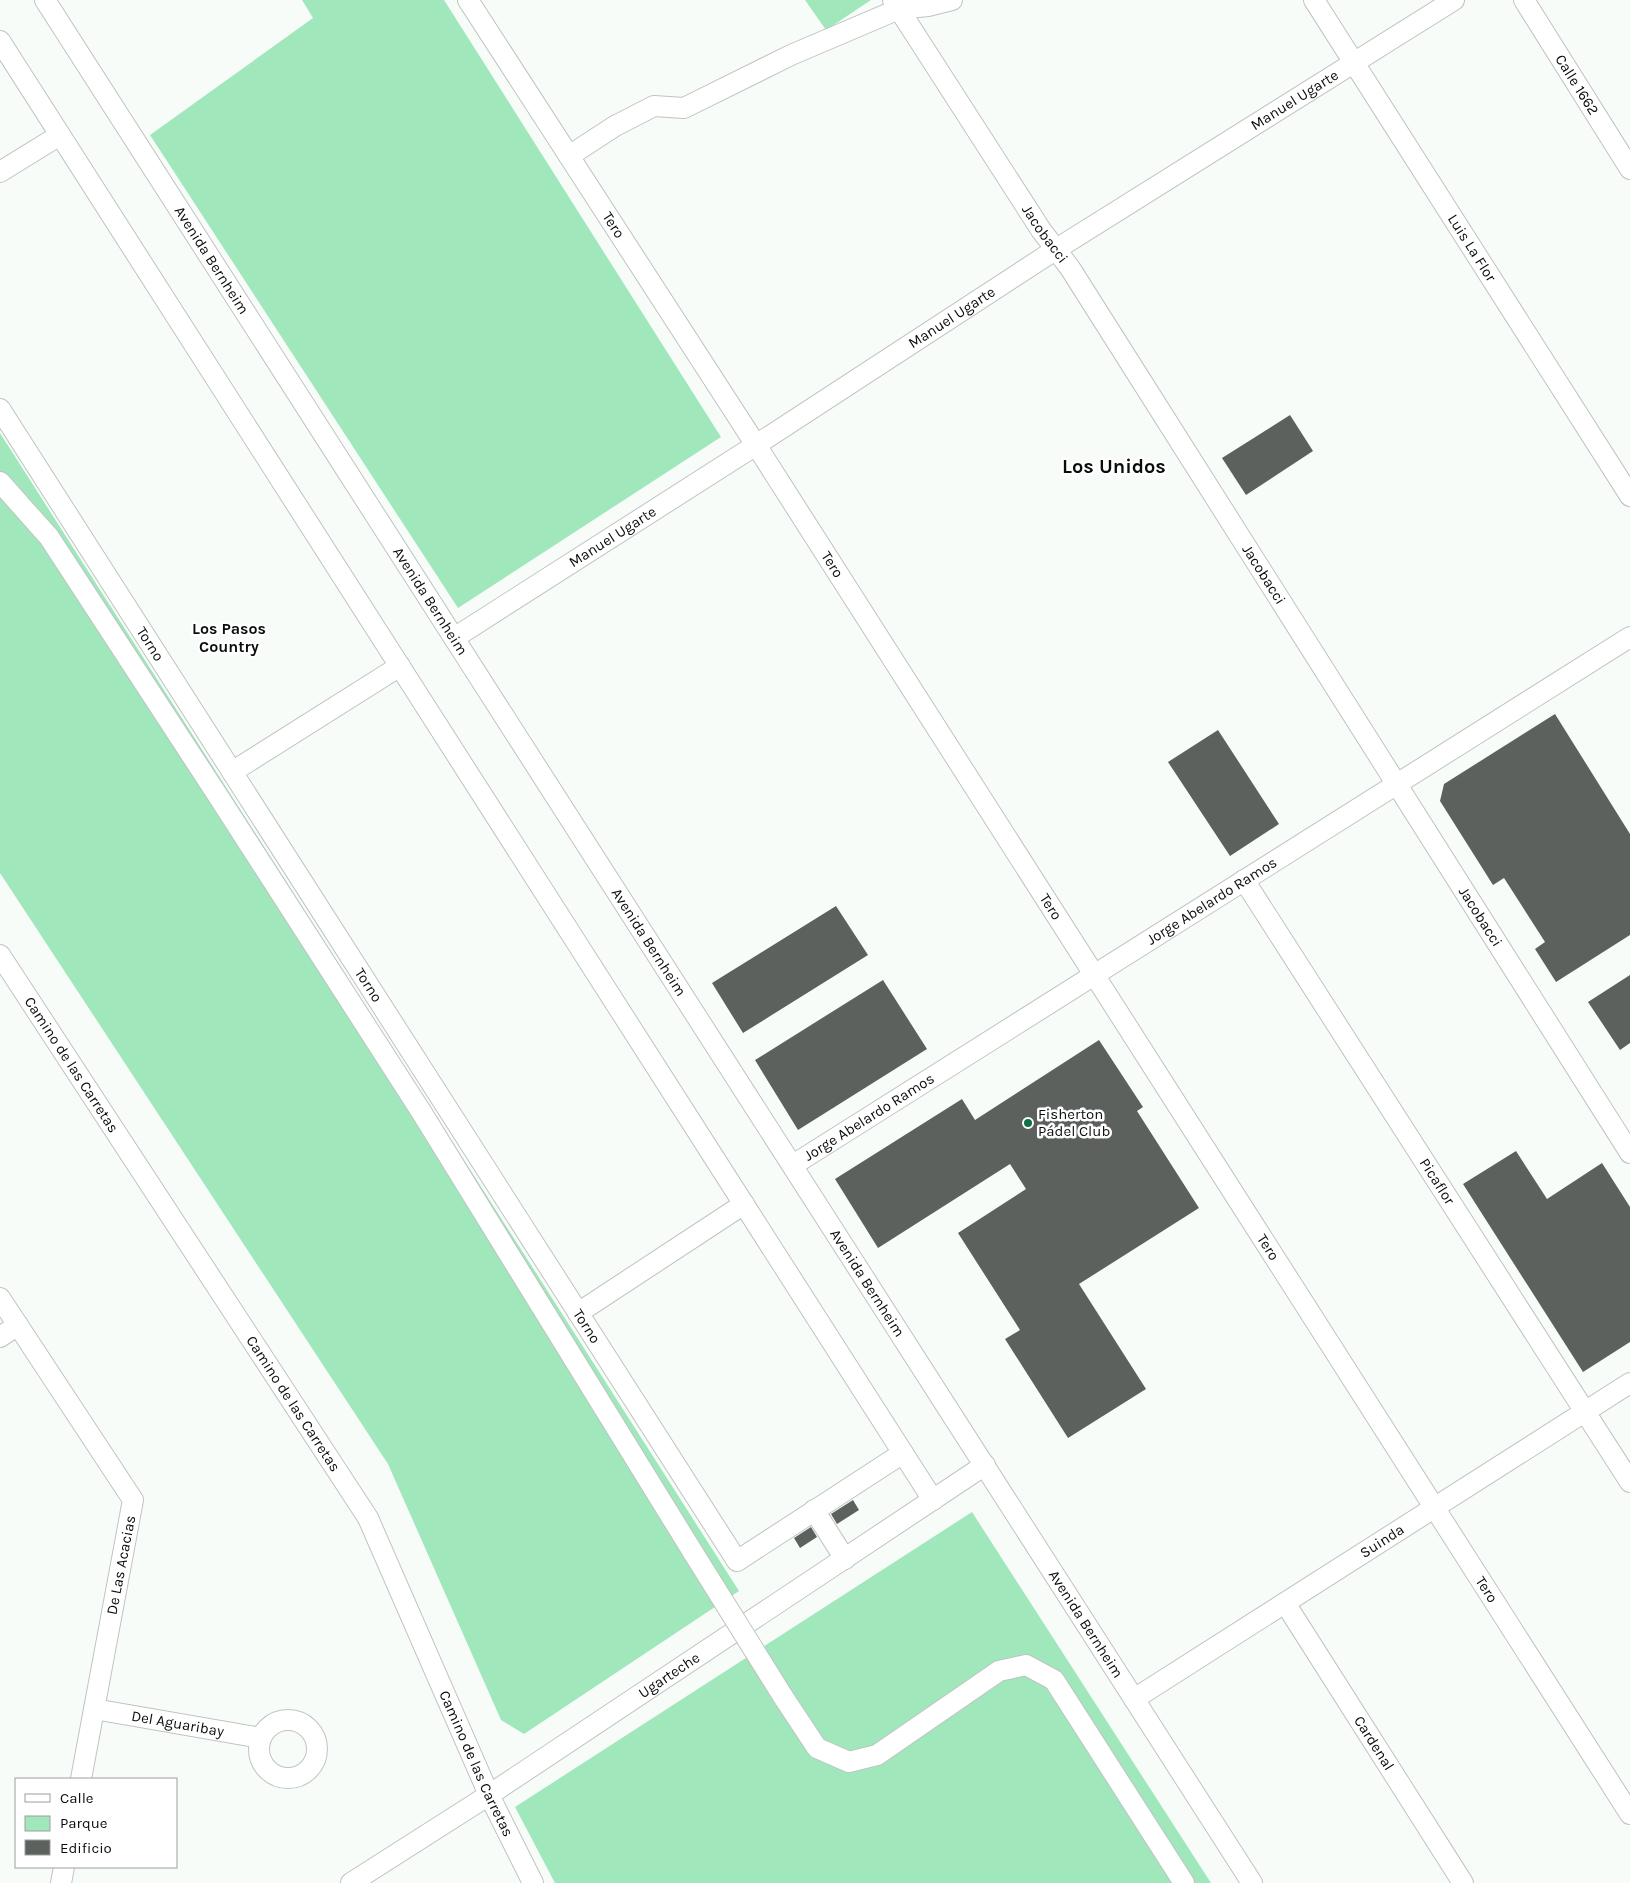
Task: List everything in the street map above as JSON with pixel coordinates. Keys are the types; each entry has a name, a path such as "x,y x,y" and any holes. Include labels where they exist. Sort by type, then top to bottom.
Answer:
{"street":[{"name":"Avenida Bernheim","path":"45,0 1252,1883"},
{"name":"Tero","path":"468,0 756,445 1630,1814"},
{"path":"569,156 616,126 654,106 684,108 896,5 928,6 952,0"},
{"name":"Luis La Flor","path":"1314,0 1630,496"},
{"name":"Manuel Ugarte","path":"454,638 756,445 1055,250 1454,0"},
{"name":"Calle 1662","path":"1524,0 1630,169"},
{"name":"Jacobacci","path":"896,5 1041,230 1070,268 1630,1154"},
{"path":"0,41 933,1500"},
{"path":"0,172 60,135"},
{"name":"Torno","path":"0,409 737,1561 814,1510"},
{"path":"0,482 49,538 214,791 422,1114 694,1554 817,1748 849,1762 877,1755 999,1671 1026,1665 1054,1680 1184,1883"},
{"name":"Jorge Abelardo Ramos","path":"792,1165 1630,637"},
{"path":"232,772 400,666"},
{"name":"Picaflor","path":"1244,880 1630,1482"},
{"name":"Camino de las Carretas","path":"0,955 368,1518 489,1795 533,1883"},
{"path":"578,1313 744,1204"},
{"name":"De Las Acacias","path":"0,1298 134,1500 81,1778"},
{"path":"0,1337 18,1325"},
{"name":"Suinda","path":"1134,1699 1630,1384"},
{"path":"845,1559 814,1510 903,1453"},
{"name":"Ugarteche","path":"351,1883 489,1795 985,1465"},
{"name":"Cardenal","path":"1284,1603 1463,1883"},
{"name":"Del Aguaribay","path":"94,1709 261,1738"},
{"path":"61,1883 64,1868"}],"green space":[{"path":"302,0 444,0 721,437 458,608 150,135 313,18"},
{"path":"805,0 871,0 826,30"},
{"path":"0,433 739,1591 524,1734 501,1720 388,1464 0,873"},
{"path":"972,1512 1211,1883 555,1883 515,1807"}],"building":[{"path":"1290,415 1313,451 1246,495 1222,458"},
{"path":"1555,714 1630,834 1630,935 1556,982 1535,949 1545,942 1504,878 1493,885 1440,801 1444,784"},
{"path":"1218,730 1279,824 1230,856 1168,762"},
{"path":"836,906 868,955 743,1033 712,983"},
{"path":"1630,975 1630,1043 1620,1050 1588,1002"},
{"path":"883,980 927,1049 798,1130 755,1060"},
{"path":"1099,1040 1143,1107 1137,1111 1199,1208 1079,1284 1146,1389 1068,1438 1005,1339 1020,1330 958,1233 1026,1189 1010,1164 878,1248 835,1179 962,1099 975,1120"},
{"path":"1516,1151 1547,1199 1602,1163 1630,1207 1630,1342 1583,1372 1463,1184"},
{"path":"853,1500 859,1510 837,1524 831,1514"},
{"path":"811,1527 817,1537 800,1548 794,1538"}],"place":[{"name":"Fisherton Pádel Club","path":"1028,1123"}],"district":[{"name":"Los Unidos","path":"1114,466"},
{"name":"Los Pasos Country","path":"229,637"}]}
